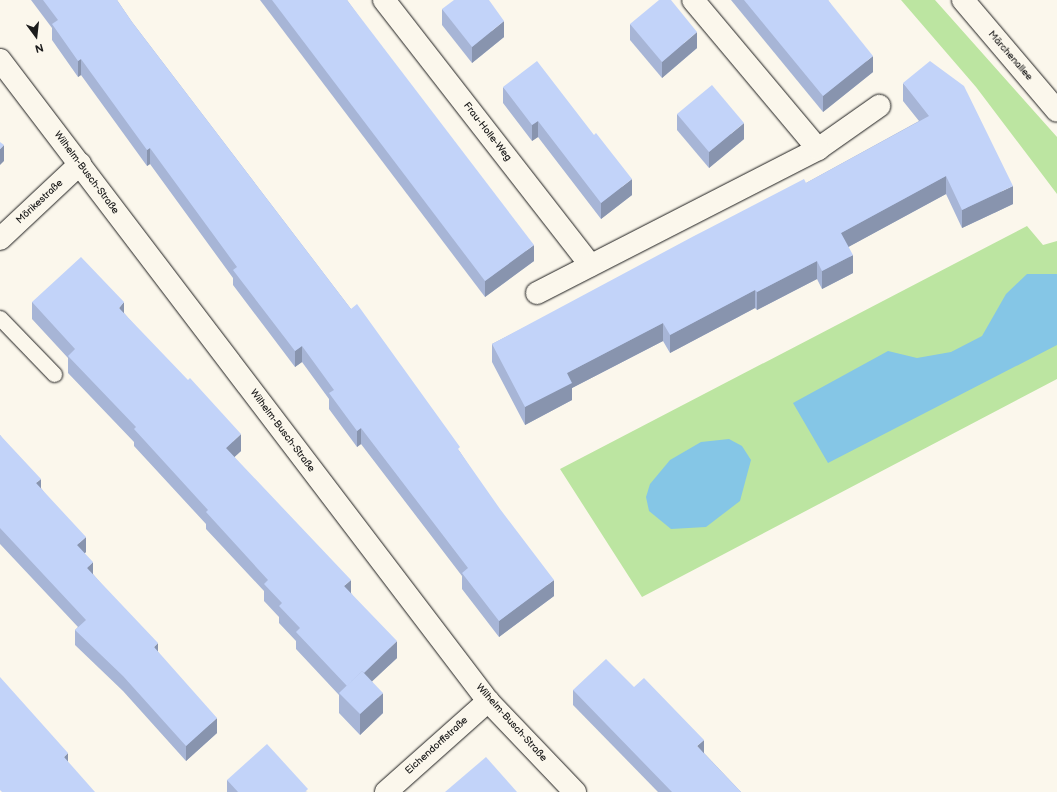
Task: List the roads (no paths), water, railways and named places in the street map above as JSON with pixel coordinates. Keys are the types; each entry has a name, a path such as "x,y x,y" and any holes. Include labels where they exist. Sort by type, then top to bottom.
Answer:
{"street":[{"name":"Frau-Holle-Weg","path":"384,0 590,265"},
{"path":"693,0 818,149"},
{"name":"Märchenallee","path":"963,0 1057,111"},
{"name":"Wilhelm-Busch-Straße","path":"0,60 488,701 575,792"},
{"path":"537,293 818,149 879,106"},
{"name":"Mörikestraße","path":"0,239 80,164"},
{"name":"Eichendorffstraße","path":"386,792 488,701"}],"lane":[{"path":"0,318 54,374"}],"water":[{"path":"1027,274 1057,274 1057,345 828,463 793,403 888,351 917,358 951,352 982,336 1006,294"},
{"path":"729,439 742,446 751,460 740,501 706,527 671,529 649,511 646,497 650,484 670,460 701,442"}]}
